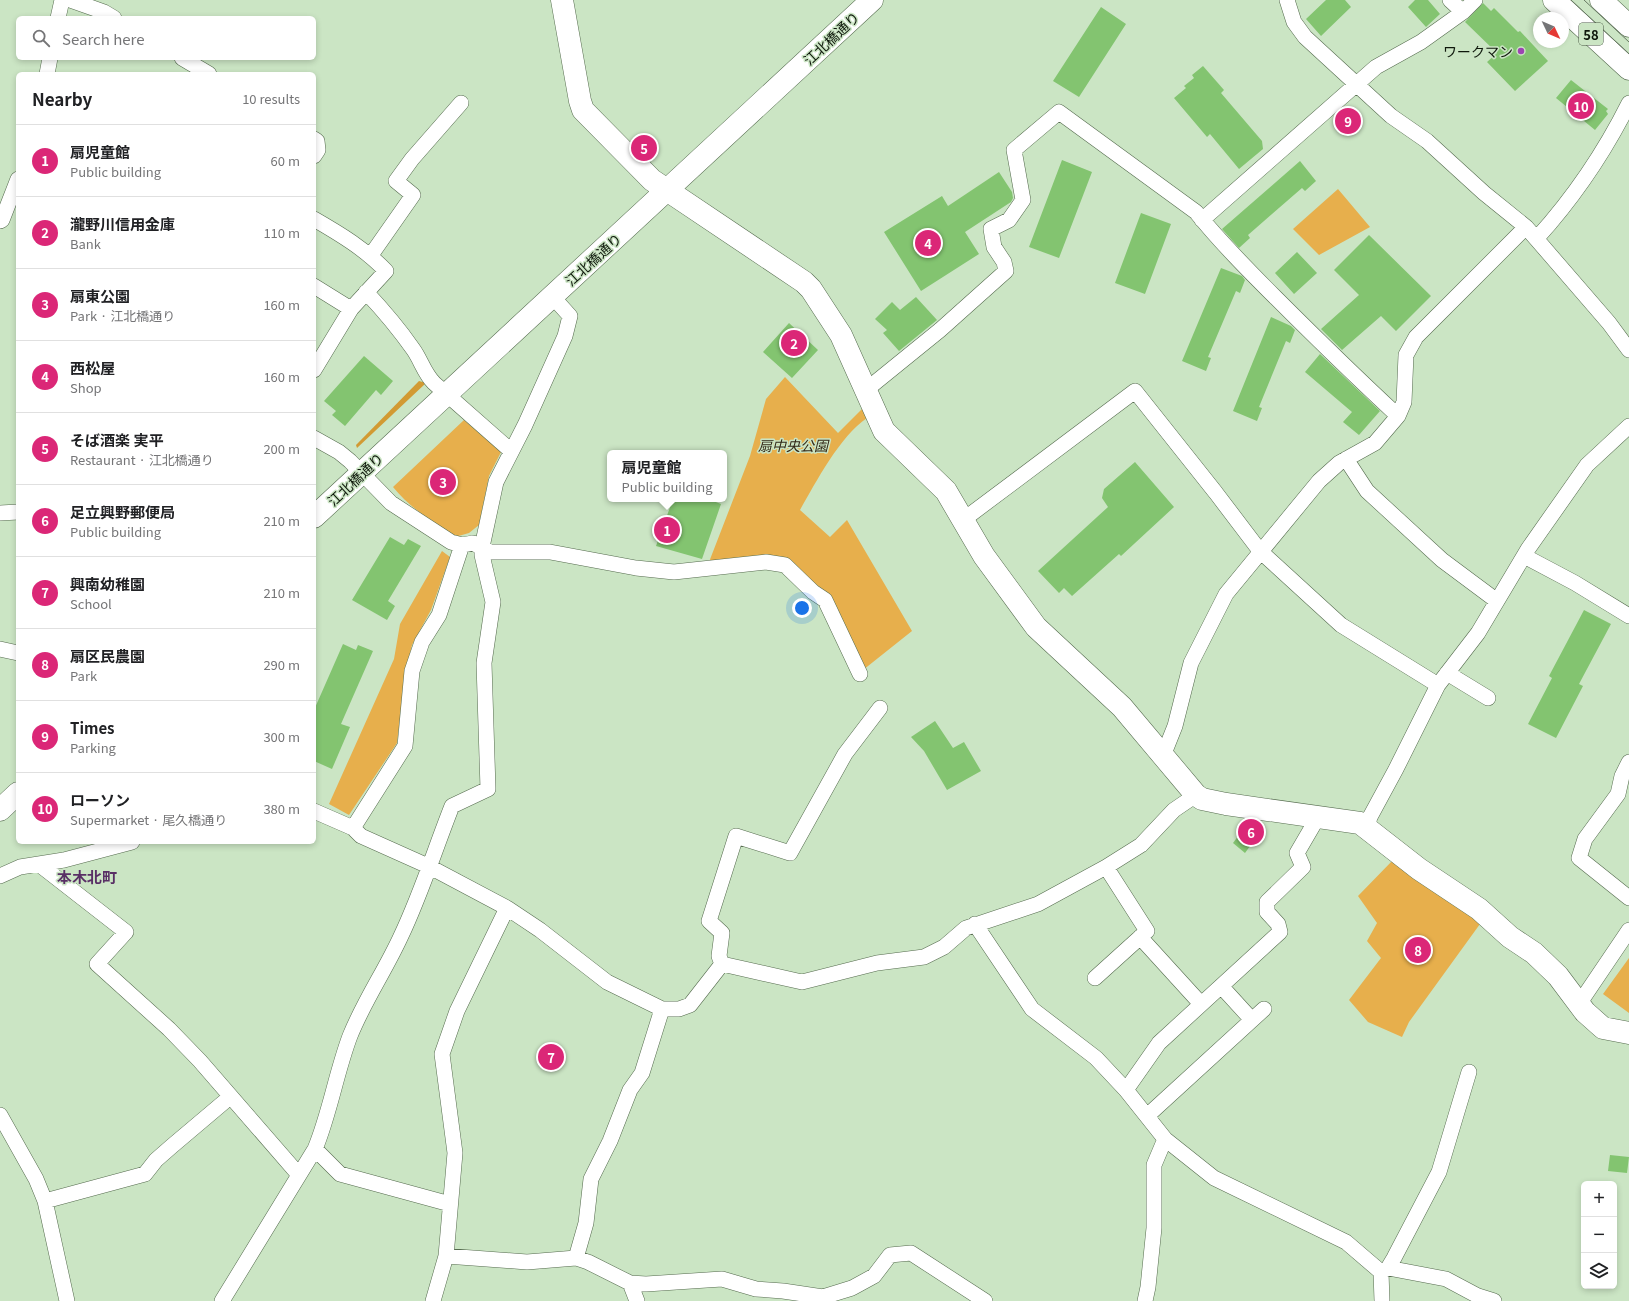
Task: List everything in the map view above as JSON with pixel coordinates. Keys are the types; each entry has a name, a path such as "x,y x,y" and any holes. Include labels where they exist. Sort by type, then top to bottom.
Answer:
{"street":[{"path":"58,16 62,0"},
{"path":"70,0 104,12 111,16"},
{"path":"562,0 580,101 583,110 642,170 666,191 804,282 811,289 842,335 884,430 946,491 984,556 1036,627 1122,707 1196,795 1202,799 1220,803 1356,821 1367,827 1419,869 1480,909 1510,937 1534,953 1558,976 1585,1012 1603,1028 1629,1033"},
{"name":"江北橋通り","path":"316,515 445,394 872,0"},
{"path":"1287,0 1294,22 1305,37 1391,116 1427,141 1484,193 1526,227 1537,238 1629,350"},
{"path":"1450,0 1463,12"},
{"path":"1202,220 1376,67 1421,42 1463,12 1475,0"},
{"name":"58","path":"1554,0 1629,69"},
{"name":"58","path":"1601,0 1629,26"},
{"path":"47,72 50,60"},
{"path":"185,60 206,72"},
{"path":"371,256 413,195 396,181 412,159 461,103"},
{"path":"1537,238 1565,208 1593,166 1629,103"},
{"path":"866,390 940,330 1006,271 1004,262 994,247 991,229 1009,220 1023,200 1014,150 1059,112 1196,212 1206,226 1307,330 1398,416"},
{"path":"316,140 318,150 316,153"},
{"path":"0,221 2,220 16,184"},
{"path":"316,220 342,234 371,256 386,271 351,309 316,367"},
{"path":"1163,756 1175,726 1191,663 1226,594 1319,481 1346,459 1375,443 1398,416 1404,402 1406,355 1416,337 1526,227"},
{"path":"316,287 351,309"},
{"path":"366,292 388,316 415,351 426,375 445,394 511,451"},
{"path":"222,1301 314,1149 323,1129 330,1099 351,1035 365,1002 389,963 403,934 452,806 488,789 484,663 493,602 482,555 482,547 496,482 525,425 565,336 570,316 552,296"},
{"path":"963,520 1134,391 1216,493 1260,551 1341,625 1438,685"},
{"path":"1367,827 1370,817 1438,685 1478,633 1524,556 1587,465 1629,426"},
{"path":"316,439 339,452 396,507 451,542 462,545 473,543 490,552 550,552 636,568 674,572 766,562 785,565 813,592 825,600 860,674"},
{"path":"1346,459 1367,491 1442,560 1497,601"},
{"path":"0,513 16,512"},
{"path":"352,828 405,746 412,671 422,642 439,615 462,545"},
{"path":"1524,556 1575,583 1629,616"},
{"path":"0,649 16,653"},
{"path":"1447,673 1488,698"},
{"path":"722,964 719,956 722,933 709,921 736,836 790,853 845,754 880,708"},
{"path":"1629,762 1622,776 1618,794 1585,839 1579,858 1629,898"},
{"path":"0,810 16,795"},
{"path":"722,964 802,982 877,963 924,957 944,947 966,928 1038,904 1106,867 1141,845 1174,810 1196,795"},
{"path":"316,812 352,828 361,836 428,866 507,908 540,930 607,982 662,1009 679,1009 690,1005 722,964"},
{"path":"1126,1090 1159,1043 1280,932 1278,924 1267,912 1267,902 1303,867 1297,853 1318,817"},
{"path":"0,876 20,867 40,865 124,844"},
{"path":"40,865 126,932 97,964 169,1029 200,1061 299,1175"},
{"path":"1095,978 1147,931 1106,867"},
{"path":"433,1301 446,1256 455,1153 442,1054 457,1011 507,908"},
{"path":"975,924 1032,1009 1096,1058 1126,1090 1165,1139 1214,1178 1346,1242 1384,1270 1446,1279 1494,1301"},
{"path":"1579,1004 1629,930"},
{"path":"1140,938 1201,1004"},
{"path":"1221,986 1252,1020"},
{"path":"576,1258 586,1223 591,1179 610,1141 630,1090 642,1073 662,1009"},
{"path":"1147,1116 1264,1009"},
{"path":"1382,1301 1384,1270 1439,1172 1470,1072"},
{"path":"45,1201 145,1174 156,1160 230,1097"},
{"path":"0,1115 36,1179 45,1201 67,1301"},
{"path":"1145,1301 1148,1287 1154,1228 1154,1165 1165,1139"},
{"path":"314,1149 340,1174 450,1204"},
{"path":"446,1256 527,1262 576,1258 588,1262 630,1283 646,1284 722,1279 753,1295 783,1291 823,1297 852,1288 874,1276 890,1255 911,1253 985,1301"},
{"path":"630,1283 638,1301"}],"green space":[{"path":"1338,189 1370,227 1319,255 1293,229"},
{"name":"扇中央公園","path":"785,377 838,433 863,408 867,418 847,436 829,460 800,510 830,537 847,520 912,631 863,670 815,586 787,559 709,562 750,456 766,399"},
{"path":"464,420 501,452 489,476 479,525 469,533 455,537 414,508 393,487"},
{"path":"442,551 450,557 431,610 412,645 406,672 397,743 349,815 329,804 394,659 400,624"},
{"path":"1393,860 1468,913 1480,924 1409,1022 1402,1037 1368,1022 1349,1000 1381,958 1367,941 1377,923 1358,896"},
{"path":"1629,958 1629,1013 1603,994"}],"shaded area":[{"path":"419,381 426,383 357,448 356,445"}],"building":[{"path":"1326,0 1345,0 1351,7 1321,36 1306,19"},
{"path":"1415,0 1428,0 1440,14 1426,27 1408,7"},
{"path":"1483,3 1491,11 1494,8 1518,32 1520,31 1533,45 1533,48 1536,48 1548,61 1515,91 1487,62 1497,53 1465,22"},
{"path":"1101,7 1126,24 1079,97 1053,81"},
{"path":"1203,66 1224,90 1221,93 1262,141 1263,149 1239,169 1210,134 1207,137 1174,98 1186,88 1184,86 1194,78 1192,75"},
{"path":"1571,80 1608,109 1606,111 1608,114 1595,130 1556,98"},
{"path":"1062,160 1092,172 1059,258 1029,247"},
{"path":"1300,161 1316,181 1305,191 1302,188 1248,235 1250,238 1239,248 1222,229"},
{"path":"999,172 1012,192 1013,198 1011,202 965,232 979,254 921,291 884,232 942,196 948,206"},
{"path":"1141,213 1171,224 1145,294 1115,283"},
{"path":"1369,235 1431,296 1396,331 1381,316 1342,350 1321,329 1359,295 1334,270"},
{"path":"1297,252 1317,273 1294,294 1275,273"},
{"path":"1221,268 1242,276 1245,280 1240,293 1236,291 1208,357 1211,358 1206,371 1182,361"},
{"path":"916,297 937,320 899,351 883,333 887,330 875,319 892,302 900,310"},
{"path":"1271,317 1291,326 1295,330 1290,343 1286,341 1259,407 1262,408 1257,421 1233,411"},
{"path":"789,323 818,350 792,378 763,352"},
{"path":"1320,354 1380,411 1359,435 1343,422 1352,412 1305,372"},
{"path":"364,356 393,381 381,395 376,390 345,426 332,415 336,411 324,401"},
{"path":"1135,462 1174,507 1121,556 1119,554 1072,596 1064,588 1059,593 1038,571 1108,507 1102,498 1104,489"},
{"path":"672,502 716,502 721,504 702,559 656,546"},
{"path":"390,537 404,545 408,539 421,546 388,601 395,606 387,620 352,600"},
{"path":"1584,610 1611,624 1579,684 1583,686 1556,738 1528,724 1552,678 1549,676"},
{"path":"343,644 356,650 358,645 373,651 341,724 350,727 332,769 316,762 316,705"},
{"path":"935,721 953,748 964,742 981,771 947,790 924,751 911,737"},
{"path":"1250,820 1255,821 1264,827 1245,853 1233,843"},
{"path":"1610,1155 1629,1157 1627,1173 1608,1171"}],"tram line":[{"path":"1571,0 1629,54"},
{"path":"1584,0 1629,42"}],"place":[{"name":"ワークマン","path":"1521,51"},
{"name":"ローソン","path":"1581,106"},
{"name":"Times","path":"1348,121"},
{"name":"そば酒楽 実平","path":"644,148"},
{"name":"西松屋","path":"928,243"},
{"name":"瀧野川信用金庫","path":"794,343"},
{"name":"扇東公園","path":"443,482"},
{"name":"扇児童館","path":"667,530"},
{"name":"足立興野郵便局","path":"1251,832"},
{"name":"扇区民農園","path":"1418,950"},
{"name":"興南幼稚園","path":"551,1057"}],"district":[{"name":"本木北町","path":"87,876"}]}
